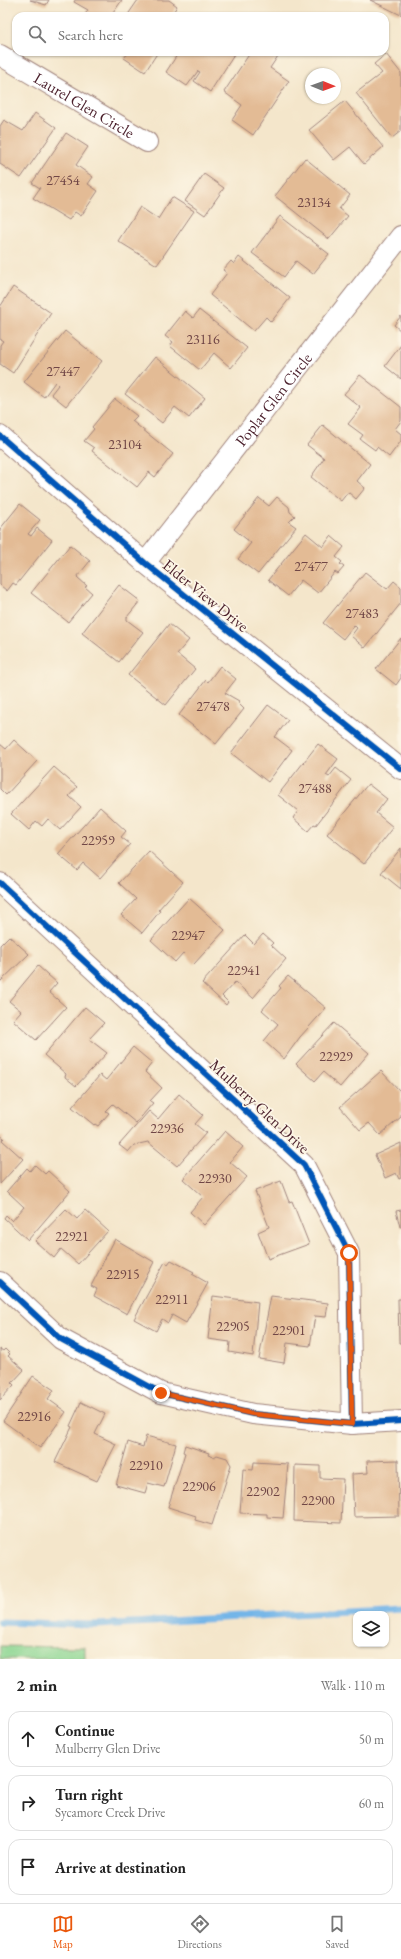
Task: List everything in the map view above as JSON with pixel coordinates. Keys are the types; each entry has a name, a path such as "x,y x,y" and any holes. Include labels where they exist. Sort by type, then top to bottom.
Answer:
{"street":[{"name":"Laurel Glen Circle","path":"0,55 147,142"},
{"name":"Poplar Glen Circle","path":"145,563 401,236"},
{"name":"Elder View Drive","path":"0,436 145,563 401,769"},
{"name":"Mulberry Glen Drive","path":"0,882 304,1165 349,1253 352,1424"},
{"path":"0,1282 61,1339 161,1393 253,1414 352,1424 401,1421"}],"green space":[{"path":"0,1646 85,1647 85,1659 0,1659"}],"building":[{"path":"30,0 49,0 46,5"},
{"path":"75,0 122,0 114,12 87,12 88,10 74,2"},
{"path":"138,0 169,0 177,6 173,12 130,12"},
{"path":"370,0 401,0 401,15"},
{"path":"126,56 155,56 145,72 124,58"},
{"path":"176,56 233,56 210,92 194,81 200,72 198,71 187,86 166,72"},
{"path":"248,56 278,56 270,68 289,81 253,135 232,120 242,105 224,92"},
{"path":"384,56 388,56 401,73 401,131 392,138 356,93 382,73 374,64"},
{"path":"345,101 383,147 364,164 350,147 334,160 309,130"},
{"path":"35,113 56,128 21,178 0,164 0,126 4,120 23,131"},
{"path":"66,133 88,147 76,165 93,177 88,184 98,191 81,216 75,212 69,220 33,198 40,188 32,183"},
{"path":"305,158 350,195 339,209 348,216 329,239 275,196"},
{"path":"204,174 224,188 205,215 185,201"},
{"path":"172,197 194,211 157,265 118,241 140,207 158,219"},
{"path":"280,216 329,254 313,274 296,261 284,277 252,253"},
{"path":"239,257 290,298 271,322 266,317 254,331 210,295 227,273 223,270 231,261 234,264"},
{"path":"13,287 51,313 13,373 0,364 0,345 3,341 0,339 0,307"},
{"path":"199,310 247,348 231,368 214,353 200,370 170,346 173,342 165,336 185,311 193,318"},
{"path":"401,316 401,331 394,325"},
{"path":"65,331 102,361 66,406 51,394 58,385 55,382 44,397 24,382"},
{"path":"401,345 401,379 385,366"},
{"path":"155,357 205,398 189,418 175,407 162,423 125,394"},
{"path":"360,375 401,407 401,421 395,429 401,434 401,441 389,457 377,447 375,450 360,439 363,435 348,424 361,408 344,394"},
{"path":"115,399 137,416 132,421 173,454 155,477 149,472 137,487 92,451 94,448 84,441 94,429 92,427"},
{"path":"323,425 370,464 357,481 365,488 356,499 348,492 341,501 311,477 324,458 307,445"},
{"path":"277,497 289,507 290,512 295,516 289,522 296,527 258,574 238,559 251,543 234,529 259,498 269,506"},
{"path":"20,504 40,520 28,534 31,536 37,528 52,540 16,585 13,583 7,591 0,585 0,529"},
{"path":"306,533 323,547 331,536 344,547 336,557 342,562 340,564 344,567 338,574 335,572 318,593 301,580 288,596 268,580"},
{"path":"70,545 90,561 77,577 92,593 68,622 31,593"},
{"path":"365,572 387,589 394,581 401,587 401,603 365,648 351,636 357,628 354,625 343,639 323,623"},
{"path":"119,585 140,601 127,617 127,620 143,632 119,662 82,633"},
{"path":"169,624 189,640 177,654 195,669 166,705 128,675"},
{"path":"401,638 401,678 396,685 376,669"},
{"path":"220,666 236,679 225,693 239,701 238,703 244,709 216,744 179,715 206,680 208,682"},
{"path":"268,705 288,720 275,737 292,750 268,782 231,753"},
{"path":"14,740 37,761 6,795 0,789 0,744 6,749"},
{"path":"318,744 338,759 326,775 329,777 336,768 351,780 316,825 314,824 308,831 293,818 298,811 278,795"},
{"path":"54,767 77,787 69,796 81,807 60,830 48,819 42,826 36,821 29,830 11,814"},
{"path":"368,784 387,799 376,813 393,827 364,864 327,834"},
{"path":"100,807 126,831 121,837 130,844 100,878 83,863 77,870 58,854"},
{"path":"401,848 401,889 381,873"},
{"path":"149,851 183,882 158,910 160,911 142,933 121,915 136,899 119,883"},
{"path":"189,898 225,930 194,964 183,953 175,962 151,940"},
{"path":"263,934 273,943 271,945 286,959 253,998 235,982 222,996 228,1002 226,1005 202,983 245,935 254,944"},
{"path":"9,936 29,954 0,982 0,945"},
{"path":"38,966 57,983 49,992 66,1007 36,1040 13,1020 21,1011 9,1001"},
{"path":"288,976 326,1008 300,1037 284,1059 264,1041 278,1024 262,1010 281,988 279,986"},
{"path":"85,1007 104,1023 89,1039 107,1053 76,1086 65,1077 66,1074 44,1055"},
{"path":"334,1023 369,1053 340,1087 323,1072 315,1081 296,1064"},
{"path":"133,1047 152,1063 145,1072 162,1088 150,1101 153,1103 136,1123 113,1104 106,1111 109,1113 98,1126 95,1124 94,1125 72,1107 100,1075 106,1080"},
{"path":"381,1071 401,1092 401,1117 380,1135 369,1123 360,1130 340,1107"},
{"path":"179,1094 203,1115 195,1124 206,1133 177,1166 148,1142 134,1145 128,1152 119,1145 149,1111 158,1119"},
{"path":"225,1131 243,1147 230,1162 247,1177 204,1225 190,1212 203,1197 183,1179"},
{"path":"0,1135 4,1138 2,1140 23,1159 0,1184"},
{"path":"401,1143 401,1178 399,1179 396,1173 385,1178 375,1155"},
{"path":"35,1165 45,1174 48,1171 70,1191 28,1240 4,1218 6,1215 12,1221 24,1207 7,1191 27,1168 30,1171"},
{"path":"281,1181 289,1202 292,1201 309,1244 268,1259 258,1232 269,1227 255,1191"},
{"path":"66,1209 77,1219 85,1210 108,1231 78,1264 61,1249 54,1258 35,1241"},
{"path":"401,1210 401,1227 400,1227 396,1211"},
{"path":"115,1239 154,1262 127,1314 94,1296 97,1289 91,1286"},
{"path":"171,1260 194,1272 192,1274 208,1283 186,1323 172,1315 168,1323 162,1319 156,1331 134,1319 165,1262 168,1264"},
{"path":"213,1296 258,1302 253,1356 229,1352 230,1342 208,1339"},
{"path":"271,1296 328,1303 326,1317 315,1316 310,1346 287,1343 284,1363 259,1359"},
{"path":"398,1299 401,1299 401,1343 399,1343"},
{"path":"0,1349 3,1351 5,1349 10,1354 8,1356 24,1370 12,1383 14,1385 0,1400"},
{"path":"33,1376 54,1390 48,1399 66,1412 40,1448 3,1421"},
{"path":"81,1402 105,1414 95,1434 116,1444 97,1481 55,1462 72,1427 70,1426"},
{"path":"146,1436 176,1444 164,1487 148,1483 145,1493 116,1485 128,1442 143,1447"},
{"path":"185,1445 209,1453 208,1455 214,1457 217,1455 227,1458 231,1465 212,1525 195,1520 196,1516 168,1507 185,1453 183,1452"},
{"path":"398,1460 399,1516 354,1517 352,1474 368,1473 367,1461"},
{"path":"254,1462 288,1464 283,1518 267,1517 267,1514 240,1513 243,1469 253,1470"},
{"path":"295,1465 320,1466 320,1478 343,1479 341,1523 294,1521"}],"waterway":[{"path":"0,1622 97,1625 401,1608"}],"cycle path":[{"path":"0,436 145,563 401,769"},
{"path":"0,883 304,1165 349,1253 352,1424"},
{"path":"0,1282 61,1339 161,1393 253,1414 352,1424 401,1421"}],"route":[{"path":"161,1393 253,1414 352,1424 349,1253"}]}
